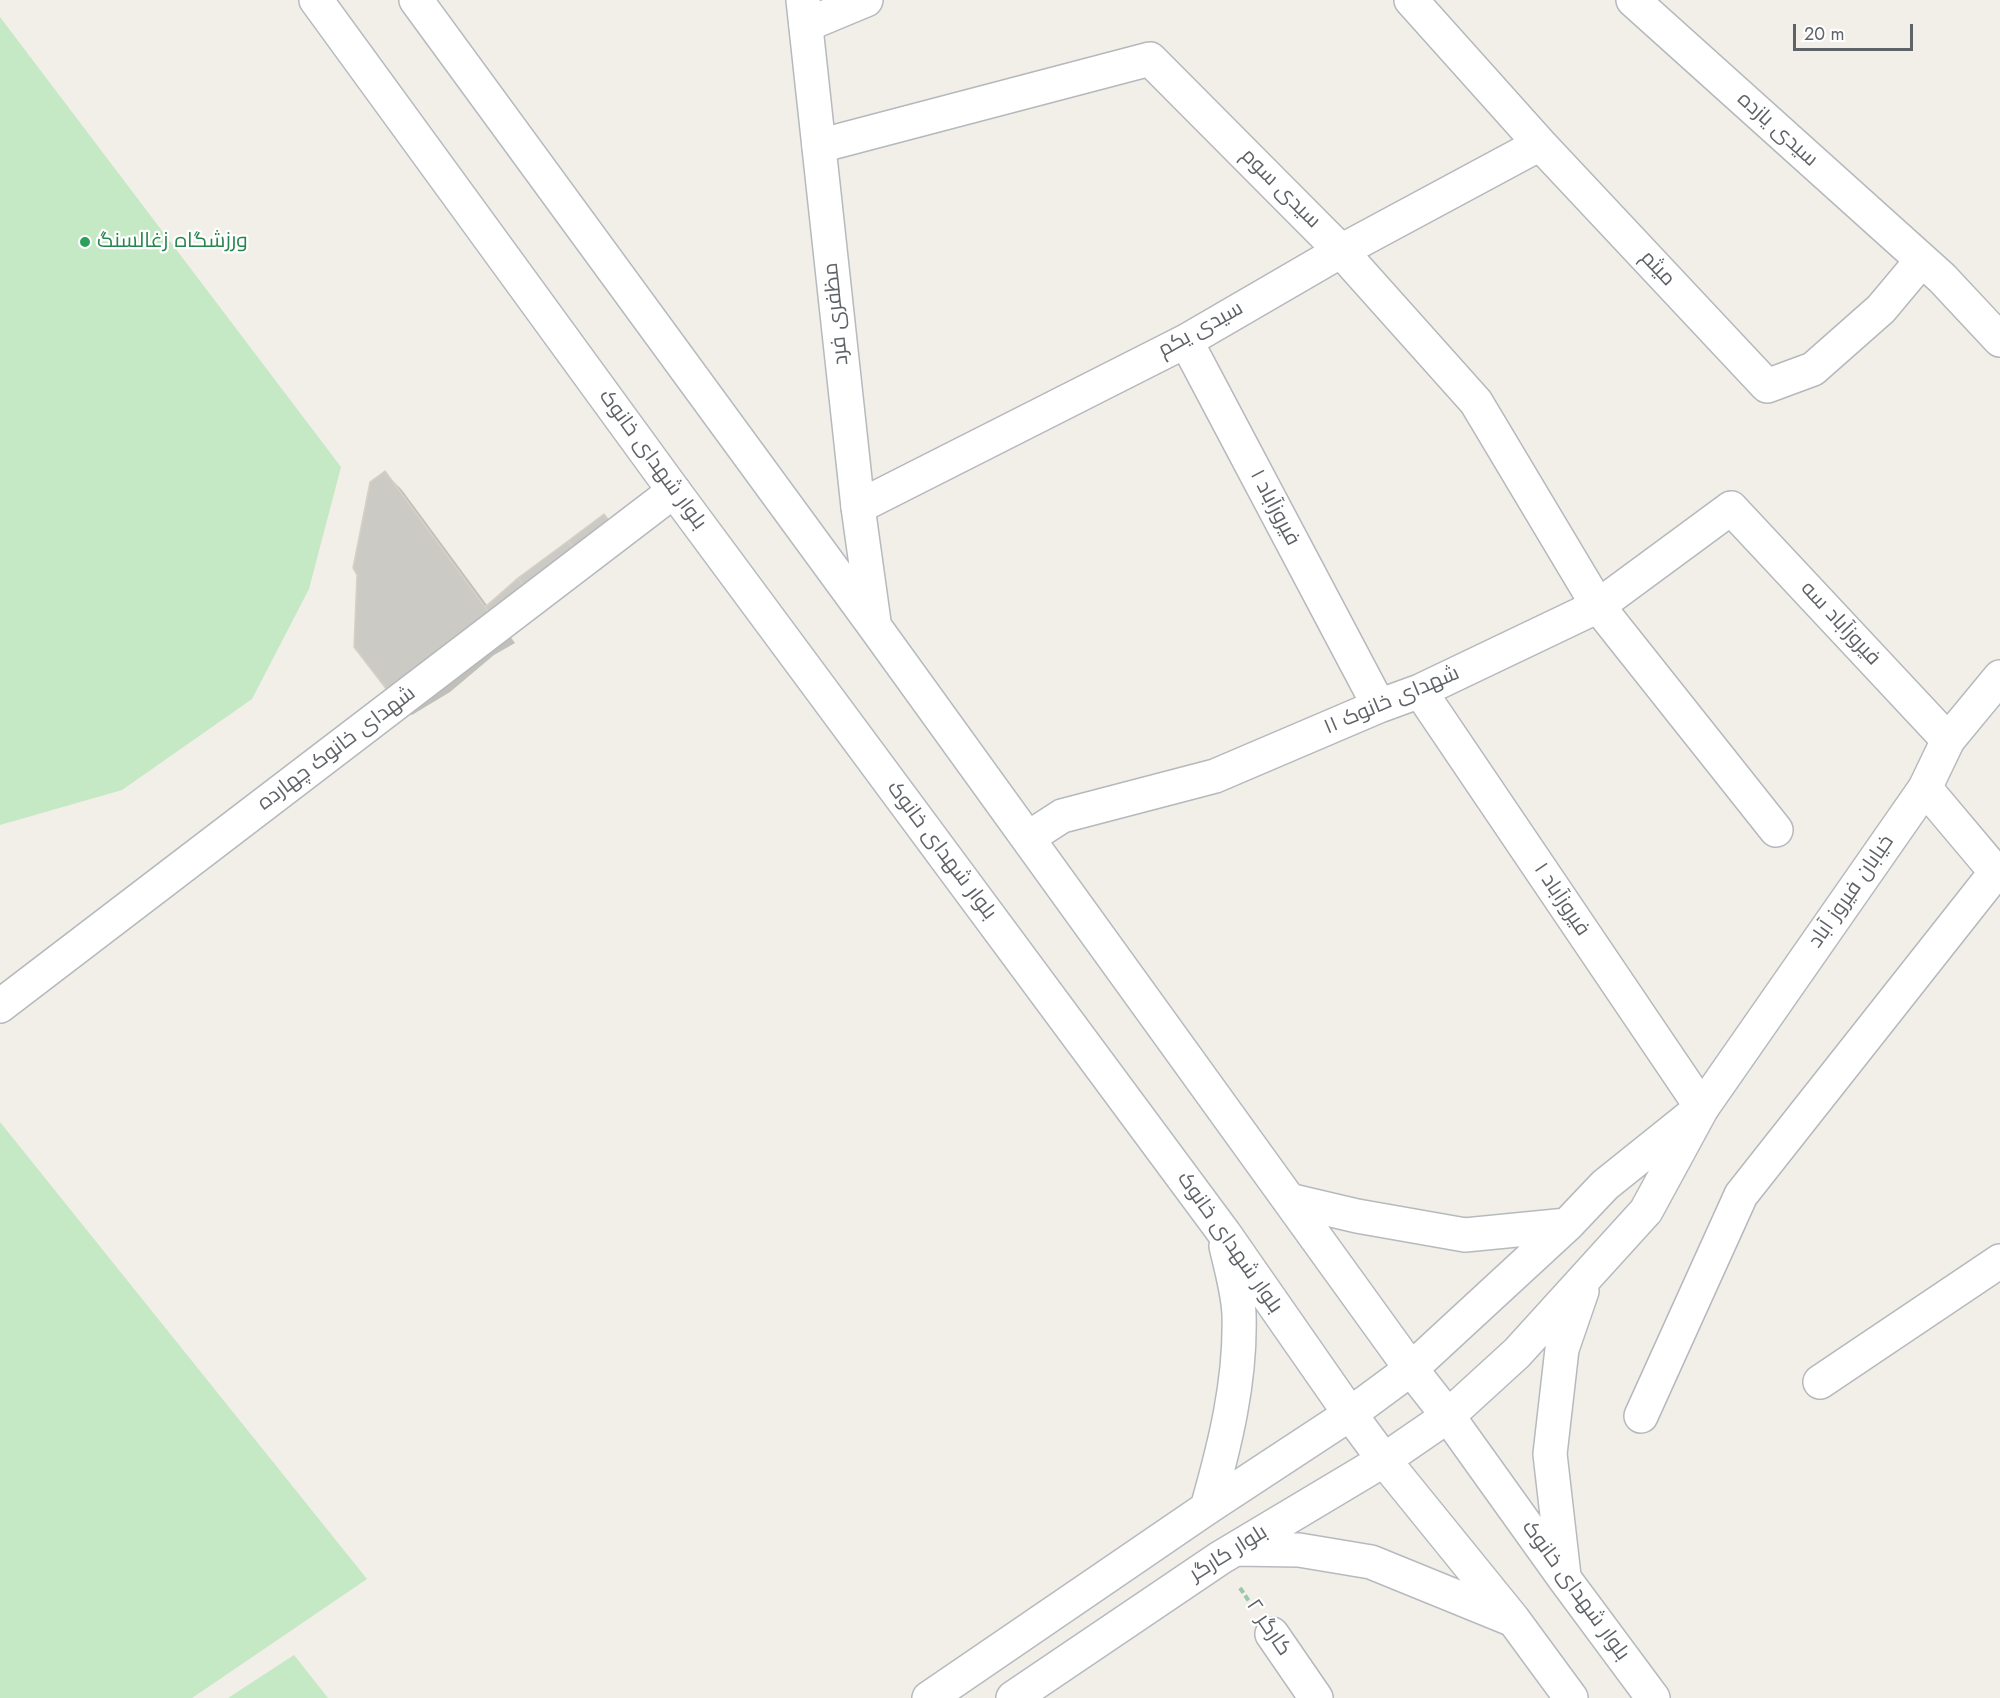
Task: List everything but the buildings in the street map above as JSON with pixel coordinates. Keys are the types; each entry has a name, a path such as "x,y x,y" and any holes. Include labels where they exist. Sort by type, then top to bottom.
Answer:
{"street":[{"name":"بلوار شهدای خانوک","path":"316,0 674,491 1224,1233 1350,1414 1384,1460 1513,1619 1571,1698"},
{"name":"بلوار شهدای خانوک","path":"416,0 875,627 1411,1369 1448,1416 1653,1698"},
{"path":"804,12 866,0"},
{"name":"میثم","path":"1411,0 1540,144 1767,386 1814,369 1881,309 1922,260"},
{"name":"سیدی یازده","path":"1633,0 1942,278 2000,340"},
{"name":"مظفری فرد","path":"804,12 858,507 875,627"},
{"name":"سیدی سوم","path":"819,146 1150,59 1341,251 1476,402 1598,606 1776,830"},
{"name":"سیدی یکم","path":"858,507 1186,340 1341,251 1540,144"},
{"name":"فیروزآباد ۱","path":"1186,340 1379,706"},
{"name":"شهدای خانوک چهارده","path":"0,1006 674,491"},
{"name":"شهدای خانوک ۱۱","path":"1028,838 1062,816 1215,776 1419,691 1598,606 1731,508"},
{"name":"فیروزآباد سه","path":"1731,508 1948,740"},
{"name":"خیابان فیروز آباد","path":"1702,1108 1925,788 1948,740 2000,677"},
{"name":"فیروزآباد ۱","path":"1419,691 1702,1108"},
{"path":"1641,1416 1741,1195 1998,875 1925,788"},
{"path":"929,1698 1206,1508 1350,1414 1411,1369 1566,1225 1605,1185 1702,1108"},
{"name":"بلوار کارگر","path":"1013,1698 1229,1553 1384,1460 1448,1416 1517,1353 1585,1281 1646,1211 1702,1108"},
{"path":"1289,1200 1357,1216 1465,1235 1566,1225"},
{"path":"1206,1508 1224,1447 1237,1377 1239,1312 1224,1233"},
{"path":"1820,1382 2000,1261"},
{"path":"1564,1578 1550,1454 1562,1349 1585,1281"},
{"path":"1229,1553 1299,1550 1371,1562 1513,1619"},
{"name":"کارگر ۲","path":"1272,1634 1316,1698"}],"path":[{"name":"کارگر ۲","path":"1229,1553 1272,1634"}],"green space":[{"name":"ورزشگاه زغالسنگ","path":"0,17 341,467 309,589 252,699 122,790 0,825"},
{"path":"0,1122 367,1579 192,1698 0,1698"},
{"path":"294,1655 328,1698 228,1698"}],"place":[{"name":"ورزشگاه زغالسنگ","path":"85,242"}]}
